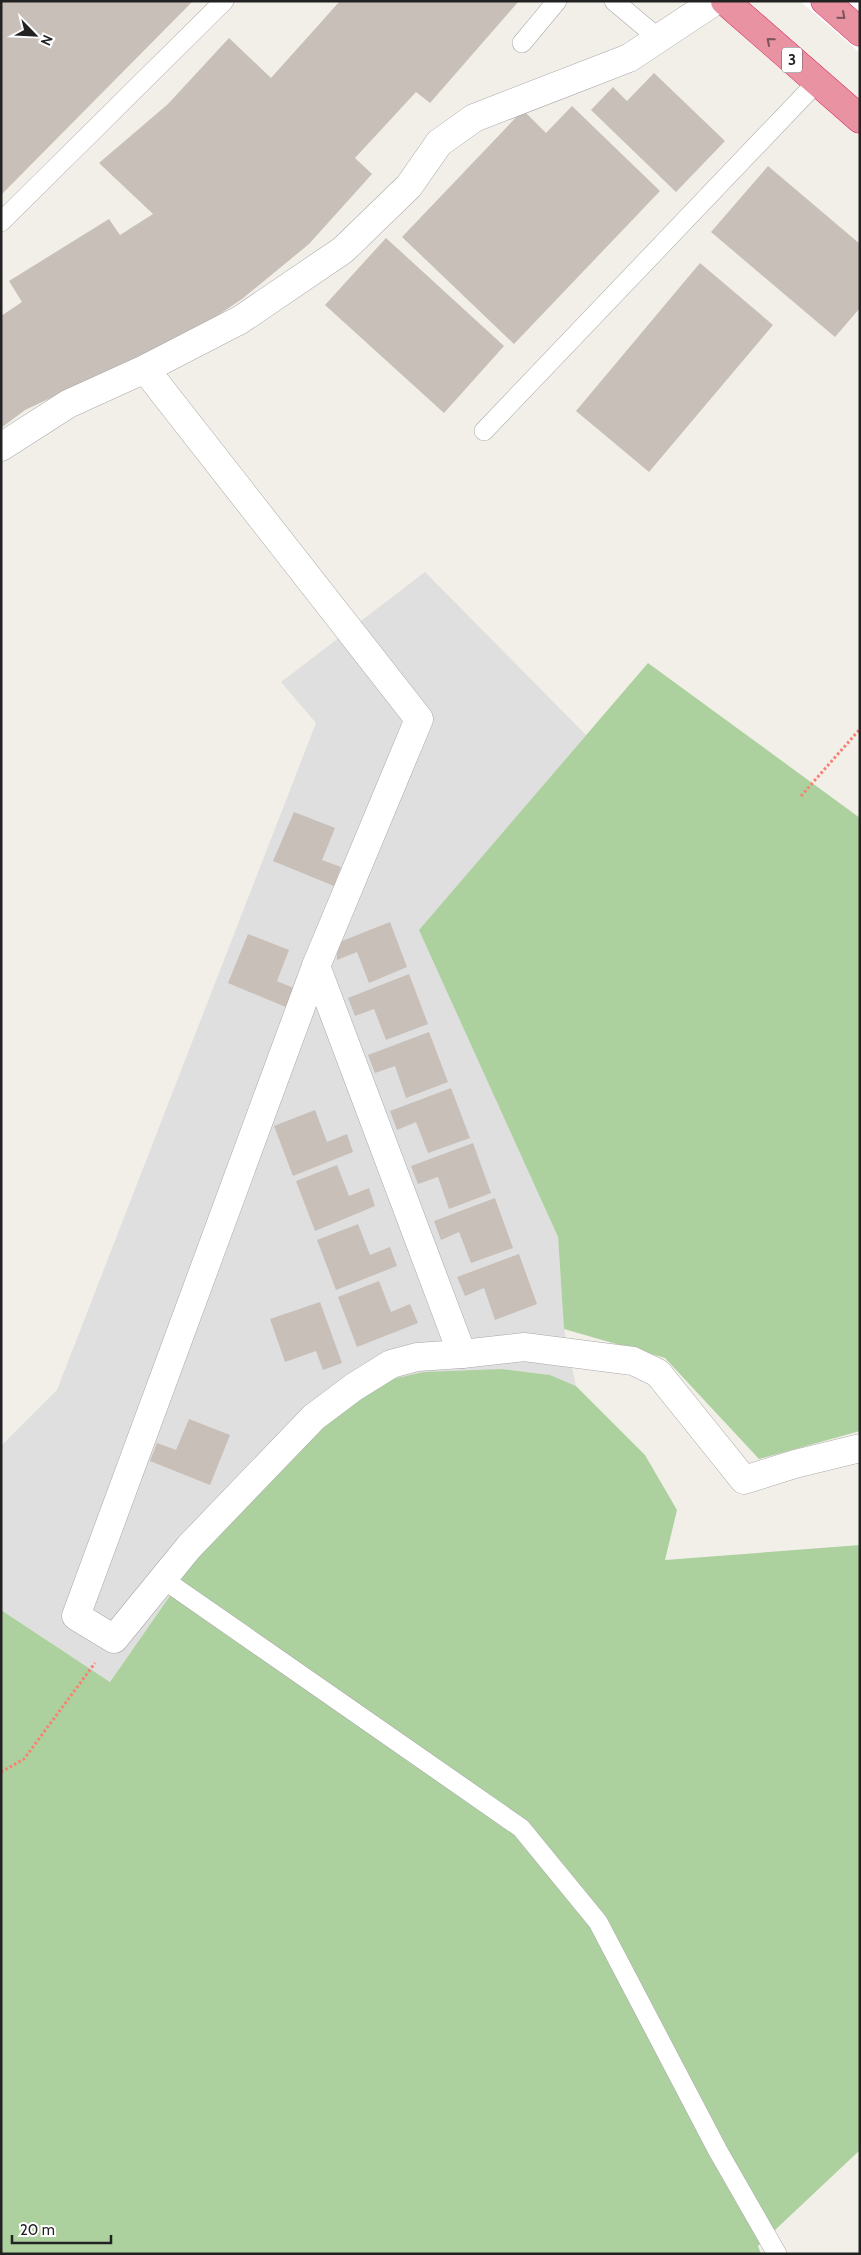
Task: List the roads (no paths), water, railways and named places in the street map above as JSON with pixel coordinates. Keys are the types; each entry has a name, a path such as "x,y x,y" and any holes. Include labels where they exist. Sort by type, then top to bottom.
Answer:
{"highway":[{"name":"3","path":"725,1 860,119"},
{"path":"825,1 860,32"}],"street":[{"path":"1,448 68,404 146,369 240,320 343,250 409,186 440,143 474,118 629,58 716,1"},
{"path":"146,369 418,718 316,966 76,1616 114,1639 227,1505 314,1417 354,1387 391,1364 417,1356 462,1354 524,1346 633,1361 658,1373 744,1480 794,1464 860,1448"},
{"path":"316,966 462,1354"}],"lane":[{"path":"1,222 224,1"},
{"path":"522,43 557,1"},
{"path":"614,1 658,38"},
{"path":"484,431 817,82"},
{"path":"163,1579 521,1828 598,1922 718,2151 777,2254"}]}
